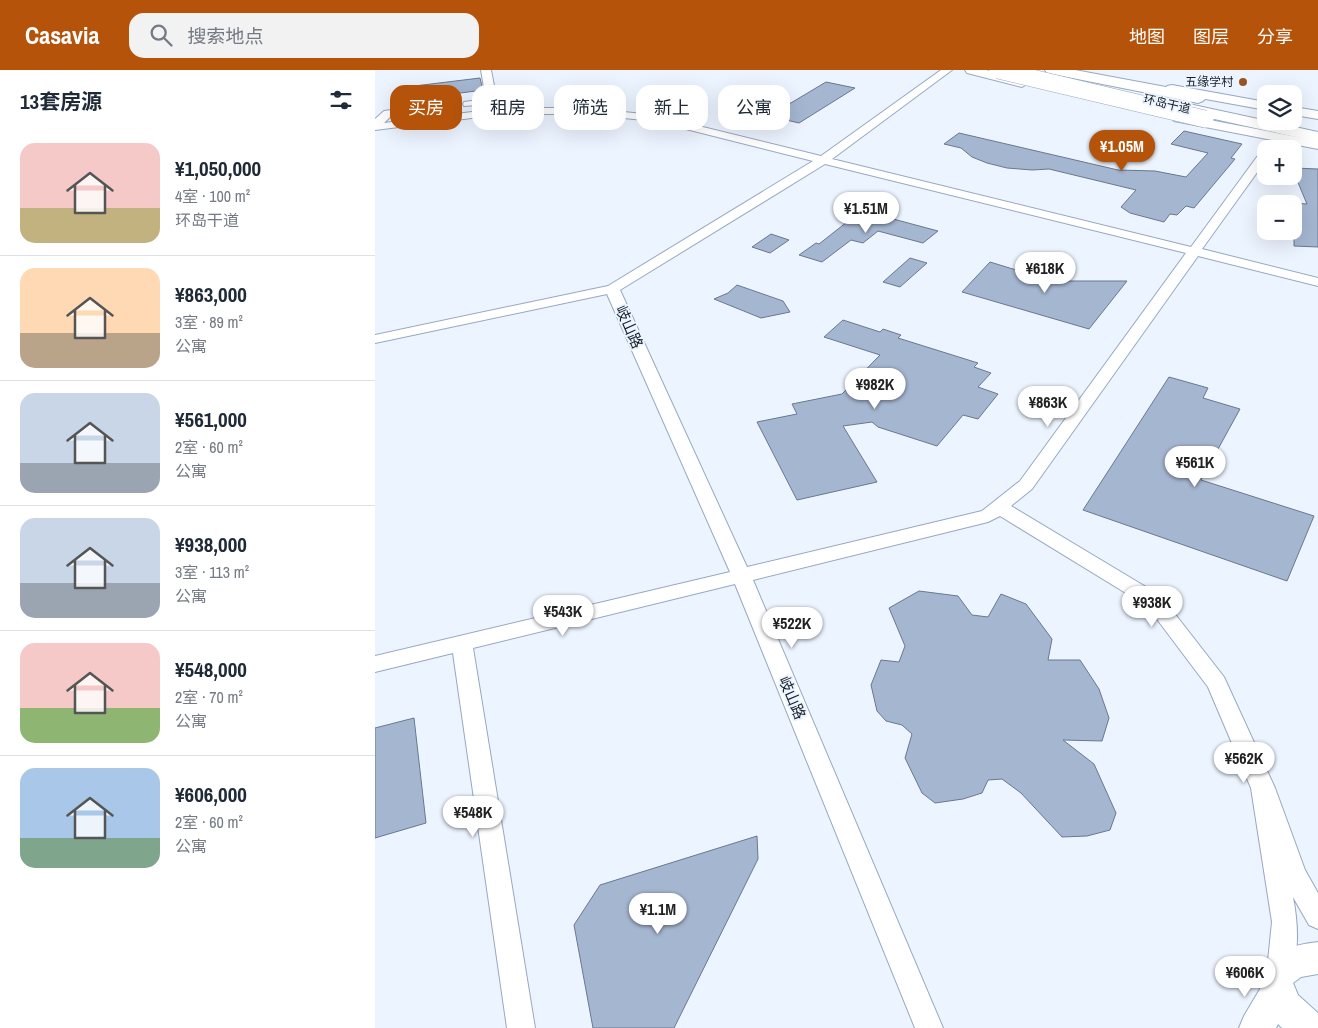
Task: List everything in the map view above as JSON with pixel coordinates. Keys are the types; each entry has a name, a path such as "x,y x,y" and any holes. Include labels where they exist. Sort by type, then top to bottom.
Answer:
{"highway":[{"name":"环岛干道","path":"991,70 1318,137"},
{"path":"998,70 1205,120 1318,144"},
{"name":"环岛干道","path":"1052,70 1257,109"},
{"path":"1302,118 1318,121"}],"main road":[{"path":"971,70 1021,77 1261,140"},
{"path":"1073,70 1257,104"},
{"path":"1302,113 1318,116"},
{"path":"1302,144 1318,144"},
{"path":"1256,1028 1283,967 1306,959 1318,958"},
{"path":"1278,982 1285,1009 1309,1028"}],"street":[{"path":"462,104 492,101 486,70"},
{"path":"375,339 612,289 823,160 947,70"},
{"path":"375,126 390,112"},
{"path":"375,126 504,112 583,112 654,118 1318,282"},
{"path":"375,664 742,577 988,516 1027,484 1257,165"},
{"name":"岐山路","path":"612,289 742,577 929,1028"},
{"path":"999,507 1154,601 1217,683 1263,788 1295,874 1318,917"},
{"path":"463,643 521,1028"},
{"path":"1263,788 1285,922 1278,982"}],"building":[{"path":"480,78 482,85 472,85 472,91 462,93 462,85 423,85"},
{"path":"826,82 855,88 799,123 790,121 790,103"},
{"path":"1184,131 1242,144 1231,158 1235,159 1194,208 1186,206 1177,215 1170,214 1164,222 1130,213 1121,207 1136,190 1049,169 1007,168 987,163 972,157 961,148 944,144 959,133 1118,170 1155,171 1186,177 1208,153 1171,144"},
{"path":"1302,168 1318,169 1318,247 1294,246 1294,240 1302,240 1302,204 1307,204 1299,185 1302,185"},
{"path":"861,211 938,231 923,243 878,231 863,243 851,240 822,262 799,255 816,243 819,244"},
{"path":"771,234 789,240 770,253 752,247"},
{"path":"910,258 927,263 900,287 883,282"},
{"path":"990,262 1052,281 1127,281 1089,329 962,292"},
{"path":"737,285 783,301 790,312 761,318 714,299 728,293"},
{"path":"843,320 880,332 883,329 901,335 898,338 978,363 974,367 991,373 978,387 998,394 978,419 963,415 937,446 878,427 872,422 843,426 877,482 797,500 757,422 797,414 792,404 842,394 880,355 824,337"},
{"path":"1169,377 1208,388 1203,398 1240,409 1201,480 1314,516 1287,581 1083,510"},
{"path":"919,591 958,596 972,615 988,617 1001,594 1026,604 1052,639 1048,660 1080,660 1099,689 1109,718 1102,741 1063,740 1094,764 1116,813 1110,830 1087,836 1062,837 1021,793 1002,779 988,780 982,793 963,799 935,803 922,793 905,758 912,734 902,725 886,721 877,711 871,685 881,660 899,662 905,646 889,608"},
{"path":"414,718 426,823 375,838 375,728"},
{"path":"757,836 758,859 674,1028 593,1028 574,925 600,885"}],"place":[{"name":"五缘学村","path":"1243,82"}]}
